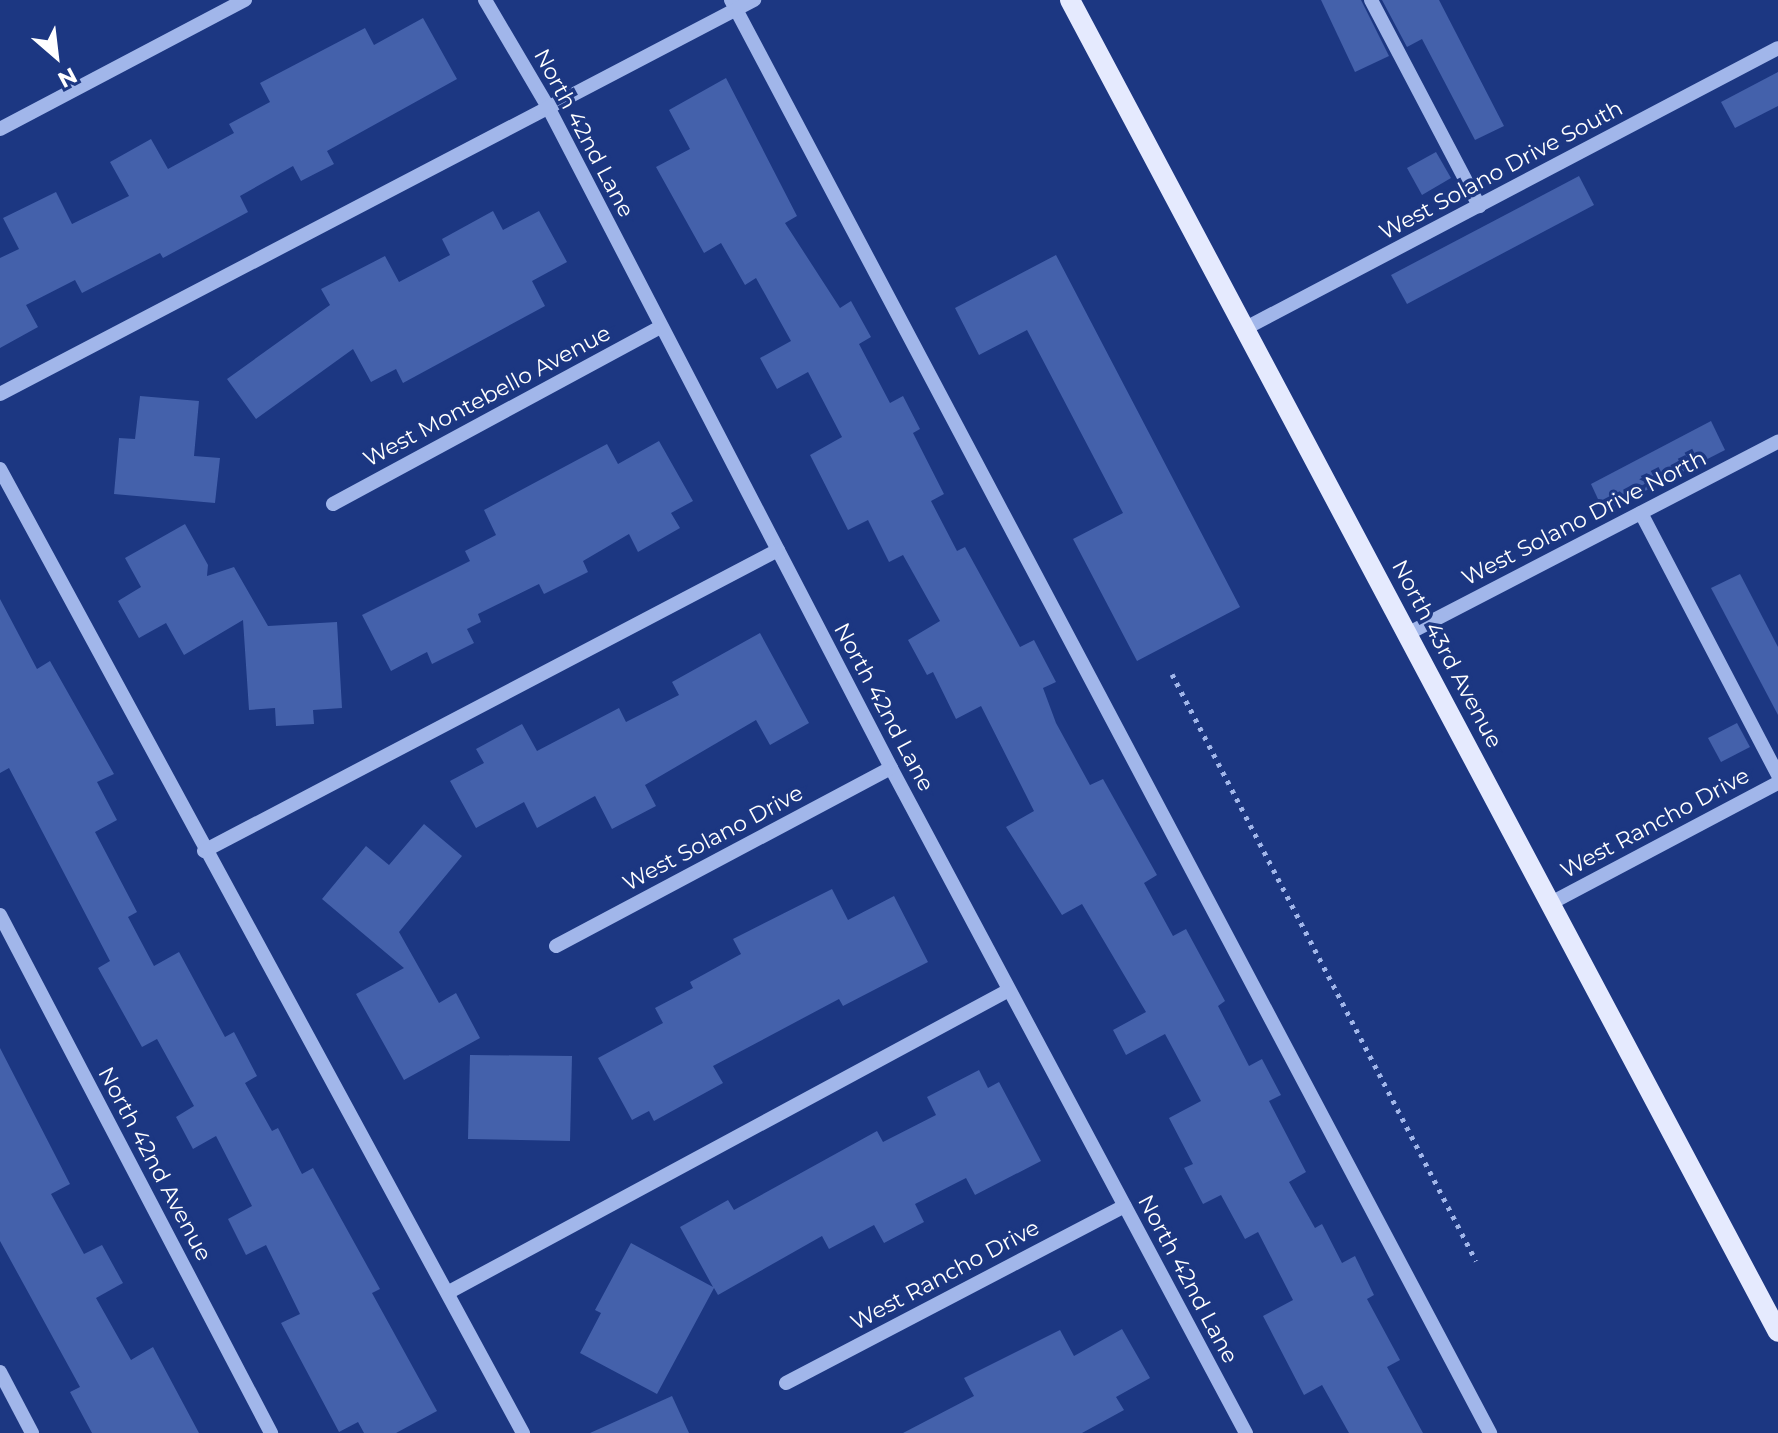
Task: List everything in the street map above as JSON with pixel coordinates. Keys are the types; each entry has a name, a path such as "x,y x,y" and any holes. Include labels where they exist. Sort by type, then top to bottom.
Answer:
{"main road":[{"name":"North 43rd Avenue","path":"1070,0 1778,1332"}],"street":[{"path":"0,129 245,0"},
{"name":"North 42nd Lane","path":"485,0 548,107 891,768 1241,1431"},
{"path":"0,394 548,107 733,5 754,0"},
{"path":"1371,0 1479,206"},
{"path":"733,5 1490,1433"},
{"name":"West Solano Drive South","path":"1244,329 1778,48"},
{"name":"West Montebello Avenue","path":"333,504 661,327"},
{"name":"West Solano Drive North","path":"1409,633 1778,442"},
{"path":"0,469 204,851 449,1292 523,1433"},
{"path":"1641,513 1778,775"},
{"path":"204,851 778,550"},
{"name":"West Solano Drive","path":"556,946 891,768"},
{"name":"West Rancho Drive","path":"1551,903 1778,783"},
{"name":"North 42nd Avenue","path":"0,915 271,1433"},
{"path":"449,1292 1009,990"},
{"name":"West Rancho Drive","path":"786,1383 1124,1206"},
{"path":"0,1372 32,1433"}],"path":[{"path":"1172,674 1476,1261"}],"building":[{"path":"1321,0 1361,0 1389,56 1355,72"},
{"path":"1382,0 1439,0 1504,126 1475,140 1422,39 1407,47"},
{"path":"423,18 457,79 327,151 334,164 301,181 293,166 240,196 248,212 163,258 160,253 82,293 75,280 26,305 38,327 0,348 0,258 19,249 3,218 56,192 72,224 129,196 110,162 151,139 168,169 234,133 229,124 270,102 260,83 365,28 374,45"},
{"path":"1778,72 1778,106 1735,128 1721,102"},
{"path":"726,78 797,216 785,223 840,308 851,301 871,337 859,344 890,403 903,396 920,429 913,433 944,494 931,501 957,551 965,547 1020,647 1034,640 1056,682 1043,688 1056,723 1090,785 1103,779 1157,875 1144,883 1173,936 1186,929 1225,1001 1218,1006 1249,1066 1262,1059 1281,1095 1269,1101 1306,1172 1289,1182 1315,1228 1322,1224 1342,1263 1355,1256 1374,1295 1367,1299 1400,1360 1387,1367 1423,1433 1349,1433 1322,1385 1304,1395 1263,1316 1293,1300 1258,1232 1245,1239 1221,1195 1203,1204 1184,1168 1193,1164 1169,1118 1201,1101 1165,1034 1126,1055 1113,1030 1146,1012 1082,904 1062,915 1006,827 1034,811 981,706 956,719 933,672 927,675 908,640 940,621 903,555 889,562 868,520 848,530 810,455 842,437 808,372 777,389 760,358 791,341 756,278 745,285 721,243 704,253 656,167 690,149 669,110"},
{"path":"1436,152 1451,178 1422,195 1407,168"},
{"path":"1579,176 1594,205 1407,304 1391,275"},
{"path":"493,211 503,230 539,211 567,262 532,281 545,306 403,383 396,369 371,382 353,349 256,419 227,379 330,305 321,289 385,256 399,282 450,255 442,239"},
{"path":"1056,255 1240,607 1137,661 1073,539 1123,513 1027,330 979,355 955,308"},
{"path":"140,396 199,401 194,456 220,458 215,503 114,494 119,438 135,439"},
{"path":"1711,421 1725,450 1604,512 1591,484"},
{"path":"659,441 693,501 671,513 680,528 638,552 629,534 583,561 588,572 544,594 539,584 478,614 481,622 467,629 474,643 432,664 427,652 391,671 362,615 470,561 465,551 496,535 484,510 607,444 618,464"},
{"path":"185,524 208,565 207,576 234,567 268,626 337,622 342,708 313,710 314,724 276,726 275,708 249,710 243,620 184,655 166,623 139,638 118,601 141,587 125,558"},
{"path":"1740,574 1778,647 1778,715 1711,588"},
{"path":"0,599 37,669 50,661 114,774 97,782 117,820 95,832 137,912 128,917 154,966 179,952 225,1037 234,1032 257,1076 245,1083 272,1131 278,1128 302,1174 313,1168 380,1289 372,1293 437,1411 396,1433 364,1433 358,1422 339,1432 281,1323 300,1314 266,1245 246,1255 228,1219 252,1206 216,1136 193,1149 176,1117 194,1106 157,1039 142,1047 98,968 110,961 9,768 0,773"},
{"path":"760,633 809,723 770,745 756,720 645,785 656,806 612,829 595,796 537,828 524,802 476,828 450,781 484,763 476,749 522,724 537,751 619,708 626,722 679,695 672,682"},
{"path":"1737,723 1750,747 1721,762 1708,738"},
{"path":"424,824 462,856 399,932 439,1003 456,993 480,1038 404,1080 356,994 404,968 322,899 366,846 389,865"},
{"path":"832,889 848,920 894,896 928,962 843,1006 839,999 713,1066 723,1083 654,1121 649,1111 632,1120 598,1058 663,1023 655,1008 693,988 690,982 741,954 733,939"},
{"path":"0,1048 70,1184 51,1194 84,1254 102,1245 123,1283 96,1298 131,1360 153,1347 199,1433 92,1433 70,1392 80,1387 0,1241"},
{"path":"470,1055 572,1056 570,1141 468,1139"},
{"path":"979,1070 988,1088 999,1082 1041,1161 975,1195 966,1178 915,1204 924,1222 884,1243 874,1225 829,1249 822,1236 718,1295 714,1288 657,1394 580,1353 601,1313 595,1310 631,1243 713,1287 680,1227 728,1200 734,1210 877,1131 883,1142 936,1115 927,1097"},
{"path":"1122,1329 1150,1378 1116,1397 1124,1410 1082,1433 903,1433 974,1396 964,1378 1060,1330 1074,1356"},
{"path":"672,1396 689,1433 590,1433"}]}
